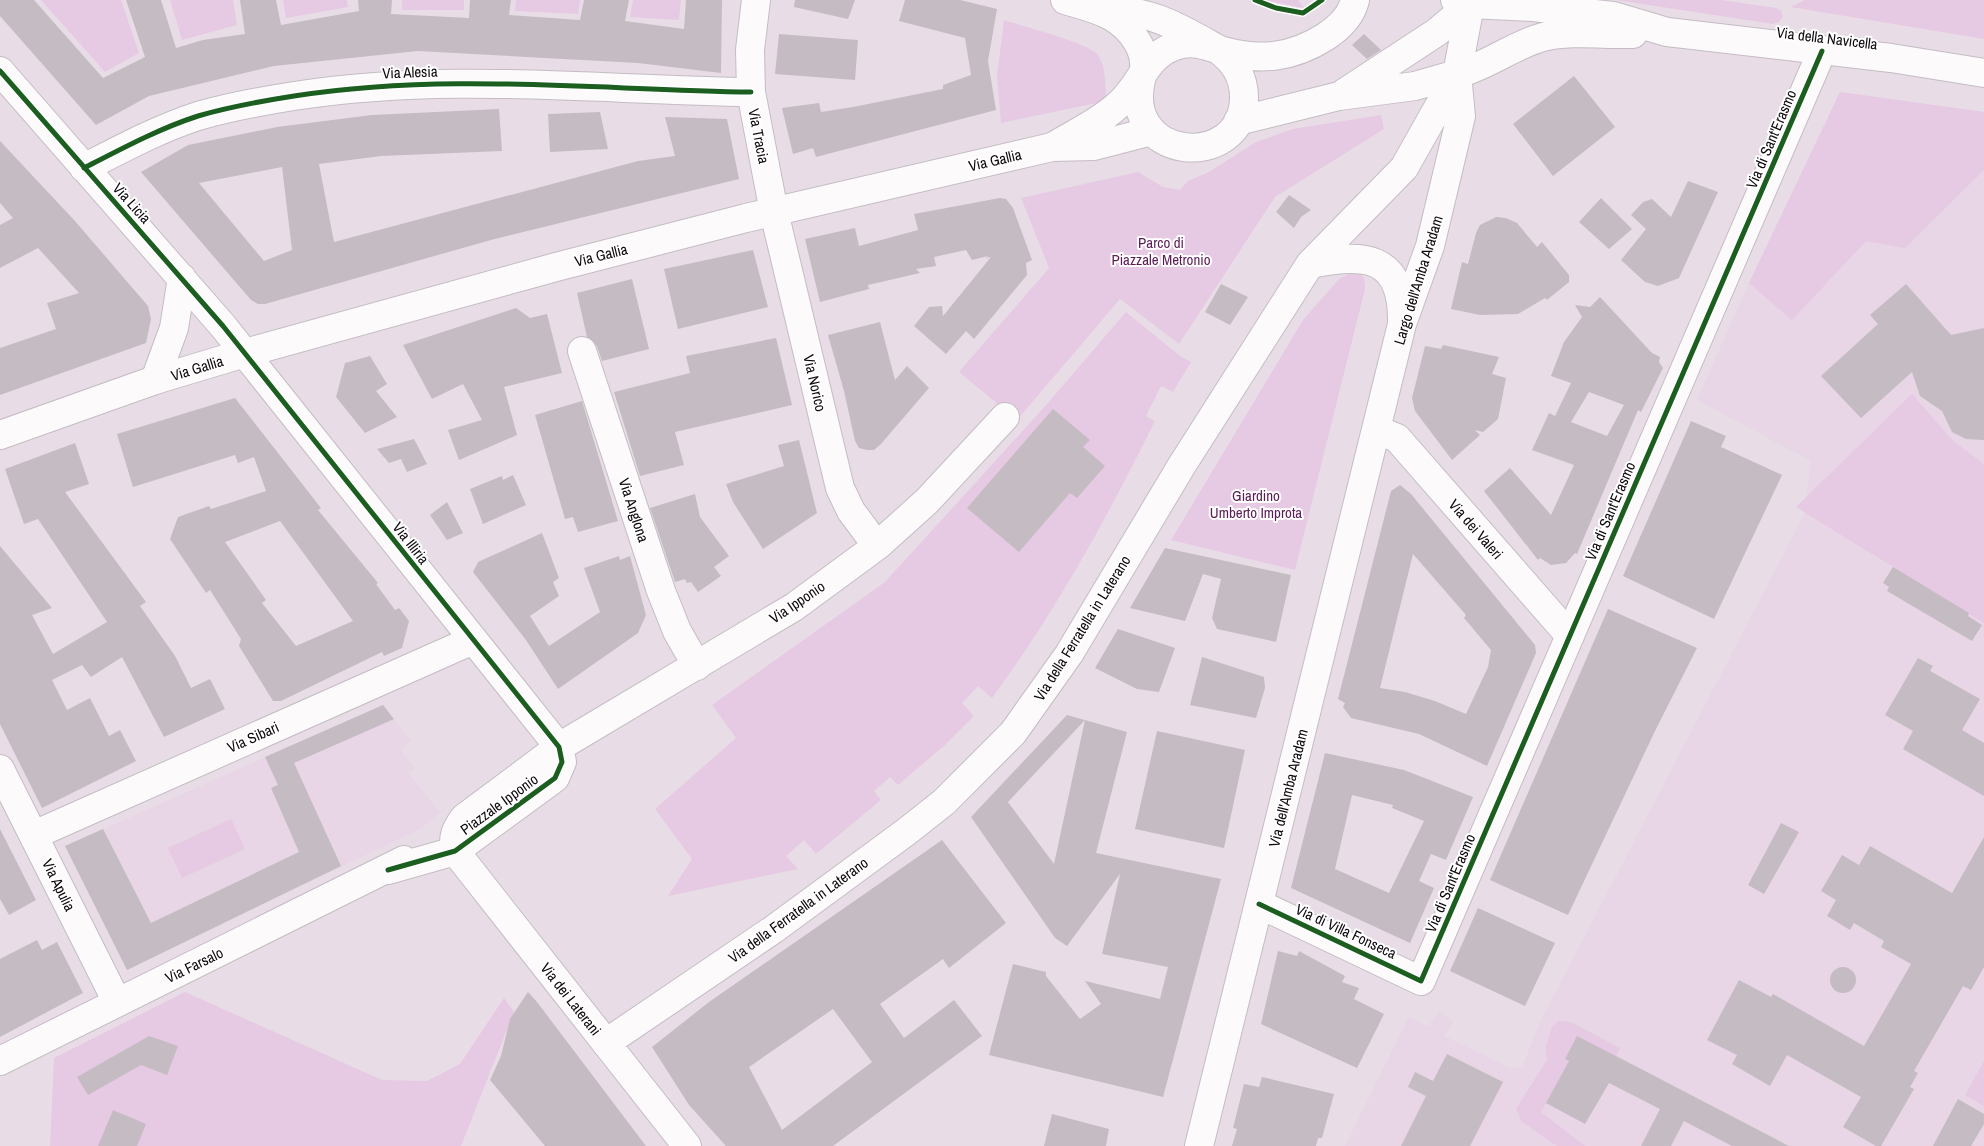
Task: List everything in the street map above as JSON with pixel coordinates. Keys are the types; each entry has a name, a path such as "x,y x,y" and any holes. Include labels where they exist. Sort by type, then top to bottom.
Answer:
{"street":[{"name":"Via Tracia","path":"756,0 750,50 751,92 774,212"},
{"path":"1066,0 1105,12 1130,12 1150,17 1181,29 1217,49 1230,60 1241,80 1244,102 1238,121 1232,129 1215,143 1195,148 1170,145 1152,131 1144,117 1140,104 1140,88 1144,70 1142,50 1129,29 1105,12"},
{"path":"1052,147 1118,105 1128,95 1144,70 1157,55 1182,44 1200,44 1261,57 1291,54 1311,46 1331,21 1349,14 1354,0"},
{"path":"1465,1 1533,7 1606,17"},
{"path":"1310,264 1397,176 1409,161 1457,74 1465,1"},
{"path":"1238,121 1339,96 1384,79 1437,32 1465,1"},
{"path":"1384,79 1414,86 1457,74 1481,67 1517,47 1606,17"},
{"name":"Via della Navicella","path":"1606,17 1667,32 1891,58 1984,73"},
{"name":"Via di Sant'Erasmo","path":"1421,981 1822,51"},
{"name":"Via Licia","path":"0,71 182,278 245,353"},
{"name":"Largo dell'Amba Aradam","path":"1377,430 1402,324 1424,267 1434,232 1461,116 1457,74"},
{"name":"Via Alesia","path":"84,168 148,136 211,112 358,87 452,83 751,92"},
{"path":"1052,147 1094,146 1152,131"},
{"name":"Via Gallia","path":"0,436 155,380 245,353 556,267 774,212 1052,147"},
{"name":"Via Norico","path":"774,212 840,488 851,511 877,546"},
{"path":"1310,264 1355,257 1367,258 1377,263 1392,278 1399,292 1402,324"},
{"name":"Via della Ferratella in Laterano","path":"606,1043 774,929 906,832 944,802 1013,733 1070,654 1182,465 1310,264"},
{"name":"Via Gallia","path":"155,380 174,328 182,278"},
{"name":"Via Anglona","path":"582,351 666,603 677,631 697,666"},
{"name":"Via Illiria","path":"245,353 559,747"},
{"name":"Via Ipponio","path":"559,747 794,607 877,546 927,501 1005,417"},
{"name":"Via dei Valeri","path":"1377,430 1397,438 1570,636"},
{"name":"Via dell'Amba Aradam","path":"1199,1146 1377,430"},
{"name":"Via Sibari","path":"34,835 473,640"},
{"name":"Piazzale Ipponio","path":"559,747 562,762 554,778 455,852 454,838 464,818 559,747"},
{"name":"Via Apulia","path":"0,769 117,1002"},
{"name":"Via Farsalo","path":"0,1061 388,870 464,818"},
{"name":"Via dei Laterani","path":"455,852 687,1146"},
{"name":"Via Farsalo","path":"388,870 455,852"},
{"name":"Via di Villa Fonseca","path":"1259,904 1421,981"}],"shaded area":[{"path":"1840,92 1984,112 1984,1146 1345,1146 1409,1017 1428,1026 1440,1011 1454,1022 1444,1036 1510,1068 1522,1067 1540,1022 1804,515 1811,461 1697,400 1749,283"},
{"path":"383,705 411,741 400,750 415,768 408,773 440,812 422,828 127,970 65,846"}],"green space":[{"path":"41,0 121,0 139,53 105,72"},
{"path":"170,0 233,0 237,25 182,40"},
{"path":"283,0 347,0 348,7 286,18"},
{"path":"402,0 464,0 464,10 402,10"},
{"path":"516,0 580,0 578,14 515,11"},
{"path":"633,0 681,0 679,20 630,17"},
{"path":"1264,0 1298,0 1304,8"},
{"path":"1616,0 1721,0 1776,8 1781,11 1783,17 1779,22 1773,24"},
{"path":"1805,0 1984,0 1984,39 1791,7"},
{"path":"1004,20 1067,39 1096,53 1104,70 1106,101 1001,123 997,76"},
{"path":"1840,92 1984,112 1984,170 1905,248 1866,241 1792,320 1749,283"},
{"name":"Parco di Piazzale Metronio","path":"1381,115 1384,129 1275,197 1179,344 1120,299 1017,420 959,372 1049,268 1021,198 1138,172 1163,187 1180,190 1188,181 1209,172 1256,142 1293,129"},
{"name":"Giardino Umberto Improta","path":"1353,272 1359,273 1364,278 1365,289 1295,570 1171,540 1303,320 1339,279"},
{"path":"1126,312 1180,356 1191,362 1173,392 1161,386 1146,416 1155,421 1118,493 1059,598 992,698 978,686 962,703 974,716 945,745 898,785 890,777 874,791 881,800 816,854 804,840 786,856 798,869 668,896 692,859 655,809 736,738 712,705 885,582 1048,403"},
{"path":"1912,394 1953,441 1984,464 1984,623 1796,507"},
{"path":"231,819 245,849 182,878 168,848"},
{"path":"185,992 382,1080 427,1081 460,1064 504,998 514,1012 461,1146 50,1146 54,1058"},
{"path":"1560,1021 1571,1022 1620,1048 1616,1056 1577,1036 1565,1059 1569,1062 1541,1112 1585,1146 1557,1146 1522,1122 1516,1109 1547,1060 1546,1047 1552,1026"},
{"path":"1984,1061 1984,1106 1965,1095"}],"building":[{"path":"0,0 34,0 103,78 145,57 126,0 161,0 176,48 203,40 245,34 240,0 276,0 281,25 359,11 358,0 392,0 391,14 469,18 470,0 511,0 509,15 580,20 584,0 629,0 625,21 684,29 686,0 722,0 721,73 638,63 418,51 274,66 149,96 96,125 0,16"},
{"path":"795,0 855,0 848,19 794,7"},
{"path":"905,0 960,0 997,9 988,61 996,110 816,157 813,148 793,154 782,108 819,103 821,112 853,107 943,89 943,85 971,75 965,38 899,21"},
{"path":"779,34 858,40 855,80 775,74"},
{"path":"1364,34 1381,50 1367,59 1352,45"},
{"path":"1574,76 1615,127 1553,176 1513,124"},
{"path":"499,109 502,151 381,156 319,164 334,242 638,161 675,156 665,117 727,119 739,179 491,240 265,304 258,304 251,300 141,172 188,145 277,127 372,115","holes":["282,167 292,250 264,261 199,183"]},
{"path":"600,112 608,149 550,152 548,114"},
{"path":"0,141 75,221 148,306 151,319 146,343 0,395 0,348 56,329 47,303 79,293 38,248 0,268 0,225 13,218 0,203"},
{"path":"1688,181 1718,192 1679,278 1658,286 1645,282 1621,260 1646,229 1631,215 1643,202 1652,199 1671,217"},
{"path":"1289,195 1311,210 1301,217 1294,228 1276,212"},
{"path":"1000,198 1006,199 1013,208 1032,260 1026,263 1027,275 974,339 966,331 946,354 914,326 929,307 942,306 943,316 991,257 972,260 966,250 934,257 936,266 916,269 920,273 868,285 869,289 820,302 805,239 855,228 859,246 918,230 914,214"},
{"path":"1601,198 1632,229 1609,249 1579,222"},
{"path":"1496,217 1506,218 1517,223 1537,247 1542,242 1569,275 1569,282 1547,300 1545,298 1518,314 1480,315 1451,309 1462,262 1468,264 1476,233 1480,225"},
{"path":"753,250 768,307 678,329 664,269"},
{"path":"632,279 649,349 602,361 597,346 587,337 577,293"},
{"path":"1221,284 1248,297 1230,325 1205,312"},
{"path":"1906,284 1951,335 1984,328 1984,440 1966,439 1952,432 1942,411 1920,396 1912,372 1861,418 1821,376 1878,324 1870,315"},
{"path":"1600,297 1652,353 1660,357 1659,362 1663,368 1641,412 1638,410 1577,554 1575,553 1566,563 1551,565 1540,558 1538,560 1484,491 1510,468 1551,515 1574,465 1532,450 1549,413 1555,416 1571,383 1551,376 1564,342 1582,317 1575,305 1590,307","holes":["1589,392 1624,405 1607,436 1571,422"]},
{"path":"516,308 530,318 547,314 562,373 504,387 517,435 459,460 448,430 482,420 463,384 432,399 403,345"},
{"path":"880,322 895,380 907,366 929,388 881,444 874,450 867,450 859,448 855,441 844,391 828,335"},
{"path":"776,338 792,405 675,432 684,465 640,476 614,392 690,373 686,356"},
{"path":"1443,345 1499,357 1492,374 1506,378 1498,419 1483,432 1475,430 1480,435 1452,460 1415,411 1412,398 1425,346 1441,349"},
{"path":"370,356 387,384 376,391 397,417 365,433 336,397 345,363"},
{"path":"235,398 321,508 318,510 378,583 376,584 395,610 399,608 409,621 402,648 384,656 382,652 281,701 273,701 239,646 241,639 210,590 206,593 170,539 178,517 209,506 211,509 266,491 254,457 238,463 235,455 133,487 117,434","holes":["280,521 353,621 296,646 262,603 266,600 225,542"]},
{"path":"582,401 618,521 578,532 573,517 565,519 535,415"},
{"path":"1053,409 1090,440 1083,447 1105,466 1077,498 1070,493 1019,552 967,508"},
{"path":"1691,421 1726,436 1721,447 1782,475 1714,619 1623,576"},
{"path":"414,439 427,464 407,472 401,459 389,463 377,449"},
{"path":"799,440 817,513 763,549 733,502 726,484 784,466 778,445"},
{"path":"75,443 89,484 65,492 146,602 140,606 175,656 191,688 210,679 225,709 164,737 122,657 91,677 82,665 52,680 67,710 90,698 109,736 120,730 136,761 42,808 0,724 0,546 52,608 32,615 53,654 107,622 38,519 24,524 5,469"},
{"path":"513,475 526,505 483,524 470,489 502,476 503,480"},
{"path":"1400,485 1411,494 1535,645 1536,653 1487,766 1419,734 1351,718 1343,707 1345,703 1338,699 1391,491","holes":["1413,554 1466,615 1464,618 1491,650 1488,667 1466,714 1435,701 1405,692 1380,688"]},
{"path":"695,494 700,517 729,556 714,567 721,576 698,592 691,582 687,583 685,579 675,582 650,508"},
{"path":"447,502 463,533 447,540 430,515"},
{"path":"542,533 559,578 553,582 559,596 530,616 549,646 600,612 584,568 619,556 620,560 630,556 646,615 638,633 558,689 526,640 473,572 478,562"},
{"path":"1165,548 1291,575 1276,642 1217,629 1212,618 1221,579 1203,574 1185,621 1130,608"},
{"path":"1893,567 1969,613 1968,616 1982,625 1972,641 1887,591 1889,587 1883,583"},
{"path":"1608,609 1697,648 1655,731 1568,915 1490,880"},
{"path":"1118,629 1175,648 1159,692 1137,689 1095,668"},
{"path":"1202,657 1264,677 1265,688 1256,718 1190,705"},
{"path":"1918,658 1933,666 1930,671 1980,699 1962,730 1984,743 1984,796 1903,749 1913,731 1885,715"},
{"path":"383,705 394,719 294,763 341,866 127,970 65,846 103,829 151,923 299,852 271,788 278,785 265,757"},
{"path":"1067,715 1085,720 1127,732 1096,853 1221,879 1163,1097 989,1055 1013,964 1046,972 1046,976 1080,1019 1101,1004 1085,981 1160,999 1168,967 1102,954 1120,874 1067,946 1055,938 971,817","holes":["1085,720 1054,864 1008,802"]},
{"path":"1157,731 1245,750 1224,848 1135,829"},
{"path":"1325,753 1404,770 1473,797 1446,860 1431,854 1419,881 1434,888 1410,943 1291,888","holes":["1352,795 1393,805 1392,808 1424,821 1389,893 1335,869"]},
{"path":"1781,823 1799,832 1764,894 1748,885"},
{"path":"0,829 36,900 9,915 0,899"},
{"path":"1984,837 1984,967 1971,990 1963,986 1914,1071 1918,1073 1910,1087 1914,1089 1881,1146 1876,1146 1843,1127 1861,1097 1787,1055 1770,1086 1732,1064 1737,1055 1707,1040 1739,980 1771,997 1773,994 1864,1046 1911,964 1881,947 1884,941 1854,923 1850,930 1827,916 1836,900 1821,891 1842,855 1859,865 1870,846 1952,893"},
{"path":"942,840 1006,923 949,968 943,959 880,1004 904,1038 954,1000 982,1036 833,1146 726,1146 689,1105 652,1047 709,1002","holes":["833,1009 872,1062 782,1130 749,1067"]},
{"path":"1478,908 1555,943 1525,1006 1450,971"},
{"path":"37,940 42,950 57,942 83,993 0,1037 0,959"},
{"path":"1278,951 1297,956 1299,951 1345,976 1342,982 1359,988 1354,999 1384,1014 1357,1068 1261,1024"},
{"path":"1843,967 1852,971 1856,980 1852,989 1843,993 1834,989 1830,980 1834,971"},
{"path":"528,992 646,1146 545,1146 490,1080 501,1056 510,1019"},
{"path":"149,1036 178,1046 167,1075 141,1065 88,1095 77,1077"},
{"path":"1577,1036 1789,1146 1732,1146 1684,1121 1671,1146 1641,1146 1660,1109 1609,1083 1585,1124 1546,1103 1569,1061 1565,1059"},
{"path":"1447,1054 1503,1082 1470,1146 1401,1146 1426,1096 1408,1087 1415,1072 1433,1081"},
{"path":"1262,1077 1334,1094 1322,1138 1318,1138 1316,1146 1232,1146 1237,1129 1233,1128 1244,1084 1259,1087"},
{"path":"1958,1099 1984,1114 1984,1124 1971,1146 1933,1146"},
{"path":"113,1110 146,1124 137,1146 98,1146"},
{"path":"1052,1114 1109,1129 1106,1146 1044,1146"}],"cycle path":[{"path":"1255,0 1276,8 1303,13 1322,0"},
{"path":"1259,904 1421,981 1822,51"},
{"path":"0,71 223,326 559,747 562,762 555,778 455,851 388,870"},
{"path":"84,168 154,133 198,116 270,100 351,89 408,85 522,84 751,92"}]}
